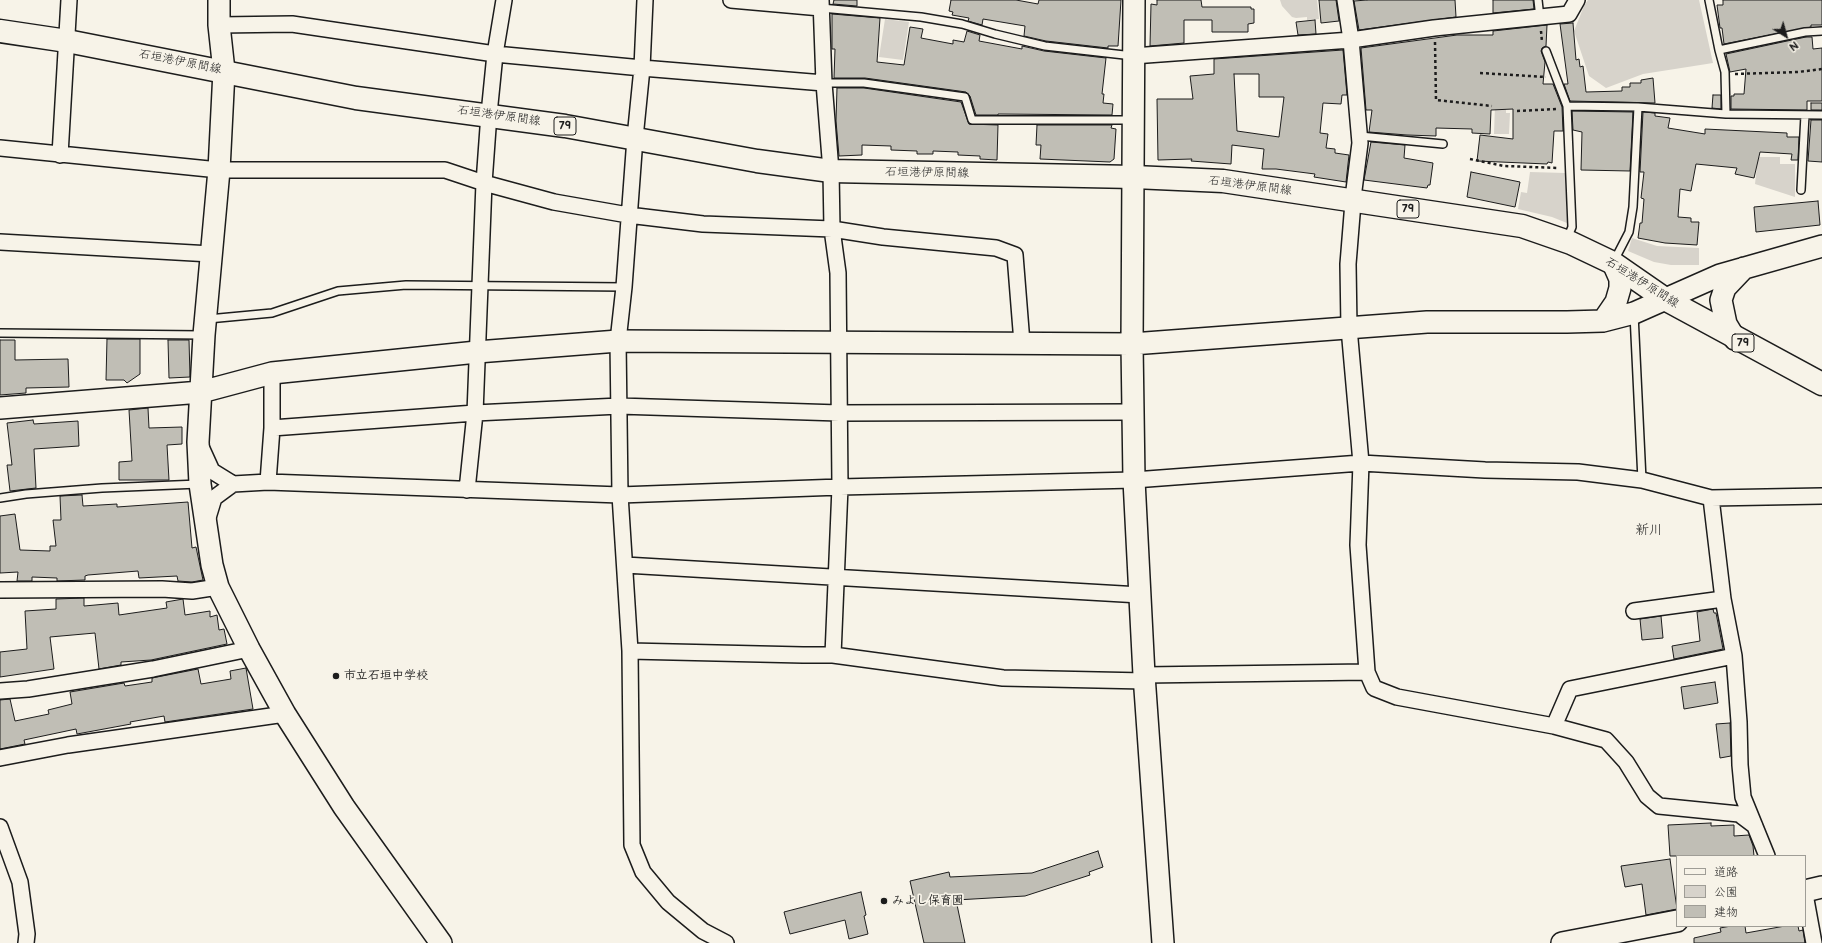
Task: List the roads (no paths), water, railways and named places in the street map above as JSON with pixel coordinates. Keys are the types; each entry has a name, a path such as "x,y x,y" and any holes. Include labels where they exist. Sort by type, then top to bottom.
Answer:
{"main road":[{"name":"石垣港伊原間線","path":"0,31 67,41 356,98 489,114 635,138 757,161 831,171 1134,177 1223,181 1522,226 1566,241 1613,263 1665,300 1822,384"}],"street":[{"path":"60,155 69,0"},
{"path":"219,0 219,25 224,71 219,170 205,327 198,442 200,484 205,526 212,565 218,587 249,649 285,714 344,807 441,943"},
{"path":"468,490 476,413 484,183 489,114 495,54 504,0"},
{"path":"645,0 642,68 618,341 620,495 630,651 632,845 643,872 668,902 703,931 726,943"},
{"path":"731,0 821,4 824,83 831,171 832,229 838,273 840,487 833,654"},
{"path":"1134,0 1132,344 1134,480 1144,678 1163,943"},
{"path":"1345,0 1351,40 1360,136 1348,264 1349,328 1361,463 1358,545 1368,672 1374,688 1397,697 1554,726 1606,740 1626,762 1647,796 1658,806 1739,814 1755,826"},
{"path":"1134,56 1351,40 1434,28 1540,18 1569,14 1577,0"},
{"path":"219,25 292,24 495,54 824,83"},
{"path":"0,148 219,170 445,170 484,183 554,202 628,215 703,224 832,229 883,237 996,248 1015,255 1022,343"},
{"path":"0,242 211,254"},
{"path":"0,408 201,392 272,373 477,352 618,341 1132,344 1427,322 1603,321 1634,314 1720,275 1746,266 1822,246"},
{"path":"1603,321 1616,302 1620,288 1620,279 1613,263"},
{"path":"1736,338 1726,324 1721,300 1725,288 1746,266"},
{"path":"268,482 272,428 272,373"},
{"path":"272,428 476,413 619,406 839,413 1133,412"},
{"path":"198,442 212,471 233,484"},
{"path":"205,526 214,498 233,484 268,482 620,495 840,487 1134,480 1361,463 1485,470 1578,472 1642,480 1710,498 1822,496"},
{"path":"1710,498 1723,599 1734,656 1739,722 1740,773 1743,796 1767,855"},
{"path":"624,565 836,576 1140,595"},
{"path":"0,590 162,589 192,591 218,587"},
{"path":"1634,610 1723,599"},
{"path":"0,691 28,689 153,669 249,649"},
{"path":"630,651 803,655 833,654 1003,678 1144,678 1368,672"},
{"path":"1554,726 1570,689 1734,656"},
{"path":"0,758 68,745 285,714"},
{"path":"0,827 20,882 27,934 26,943"},
{"path":"1806,893 1822,887"},
{"path":"1806,899 1814,943"},
{"path":"1562,943 1676,921"}],"lane":[{"path":"1538,0 1540,18"},
{"path":"1709,0 1725,74 1726,114"},
{"path":"821,4 962,24 1045,46 1134,56"},
{"path":"1719,50 1805,32 1822,31"},
{"path":"1546,51 1567,107 1572,227 1566,241"},
{"path":"824,83 864,83 965,97 972,120 1134,120"},
{"path":"1567,107 1638,108 1726,114 1822,115"},
{"path":"1613,263 1629,232 1633,207 1638,108"},
{"path":"1801,190 1805,115"},
{"path":"1360,136 1443,144"},
{"path":"0,332 205,327 272,313 338,292 406,285 480,284 624,286"},
{"path":"1634,314 1642,480"},
{"path":"0,498 26,494 102,488 200,484"}],"place":[{"name":"市立石垣中学校","path":"336,676"},
{"name":"みよし保育園","path":"884,901"}],"district":[{"name":"新川","path":"1649,530"}]}
